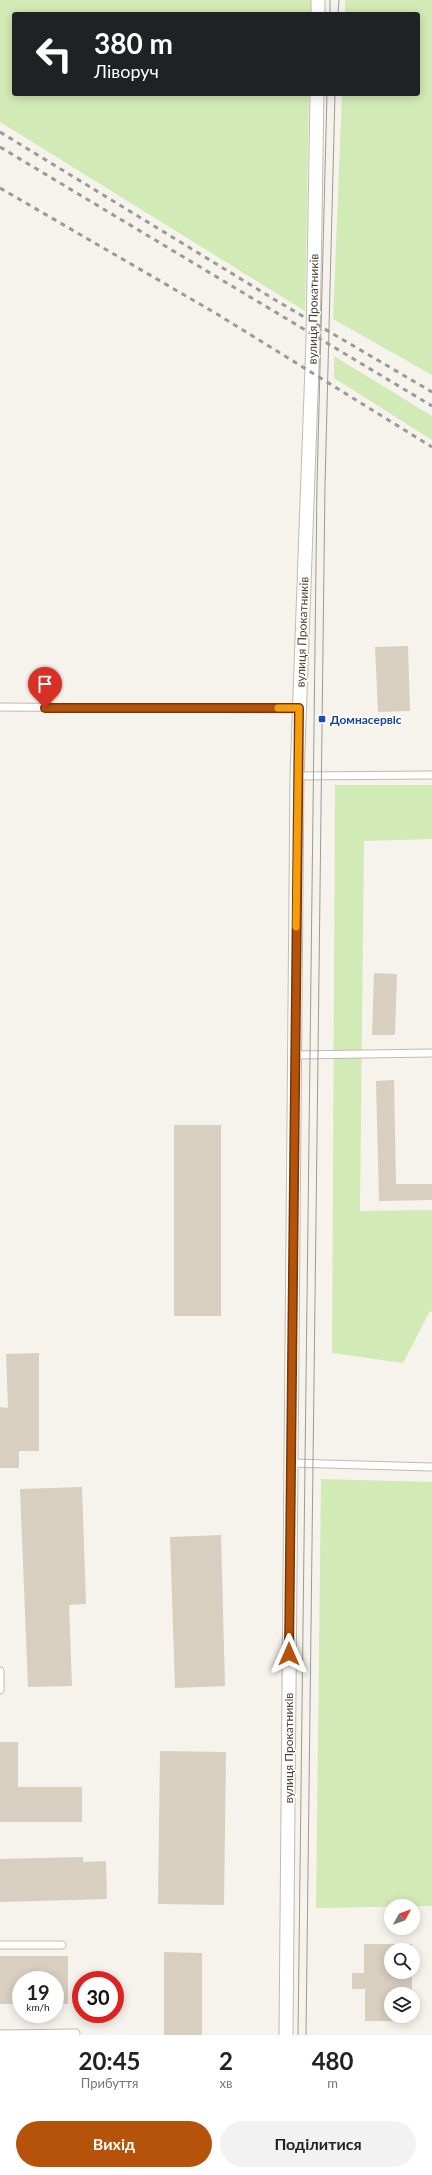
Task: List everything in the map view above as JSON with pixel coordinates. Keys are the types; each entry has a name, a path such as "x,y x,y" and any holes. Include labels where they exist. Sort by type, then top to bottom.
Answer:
{"street":[{"path":"318,0 318,12"},
{"name":"вулиця Прокатників","path":"286,2035 297,776 313,339 317,96"}],"lane":[{"path":"0,707 299,708"},
{"path":"297,776 432,775"},
{"path":"295,1055 432,1053"},
{"path":"291,1463 432,1467"},
{"path":"0,1671 0,1690"},
{"path":"0,1945 62,1945"},
{"path":"0,2034 76,2033"}],"green space":[{"path":"0,0 311,0 311,12 12,12 12,96 309,96 305,311 0,122"},
{"path":"345,0 432,0 432,375 333,319 342,96 420,96 420,12 345,12"},
{"path":"334,356 432,416 432,440 334,378"},
{"path":"335,785 432,785 432,839 364,841 360,1211 432,1210 432,1312 430,1311 403,1363 332,1353"},
{"path":"321,1479 432,1482 432,1906 420,1906 420,1899 384,1899 384,1907 316,1908"}],"building":[{"path":"408,646 410,711 378,712 375,647"},
{"path":"374,973 397,974 395,1035 372,1035"},
{"path":"394,1080 396,1184 432,1184 432,1200 379,1201 376,1081"},
{"path":"174,1125 221,1125 221,1316 174,1316"},
{"path":"39,1353 39,1451 19,1451 19,1468 0,1468 0,1407 8,1408 6,1354"},
{"path":"82,1487 86,1604 69,1605 72,1686 28,1687 20,1489"},
{"path":"221,1535 225,1686 175,1688 170,1537"},
{"path":"0,1742 18,1742 18,1787 82,1787 82,1822 0,1822"},
{"path":"160,1751 226,1752 224,1905 158,1904"},
{"path":"83,1857 83,1862 106,1861 107,1899 0,1902 0,1859"},
{"path":"364,1944 384,1944 384,1979 412,1979 412,1987 384,1987 384,2021 365,2021 365,1989 352,1989 352,1973 364,1973"},
{"path":"164,1952 202,1953 202,2035 164,2035"},
{"path":"0,1956 68,1956 68,2004 64,2004 64,1971 12,1971 12,2004 0,2004"}],"tram line":[{"path":"330,0 330,12"},
{"path":"338,12 339,0"},
{"path":"298,2035 317,484 327,96"},
{"path":"306,2035 325,484 335,96"}],"railway":[{"path":"0,132 277,301 432,392"},
{"path":"0,147 432,406"},
{"path":"0,188 217,314 432,447"}],"slow traffic":[{"path":"278,708 299,708 296,927"}],"place":[{"name":"Домнасервіс","path":"322,719"}],"route":[{"path":"45,708 299,708 297,776 289,1654"}]}
